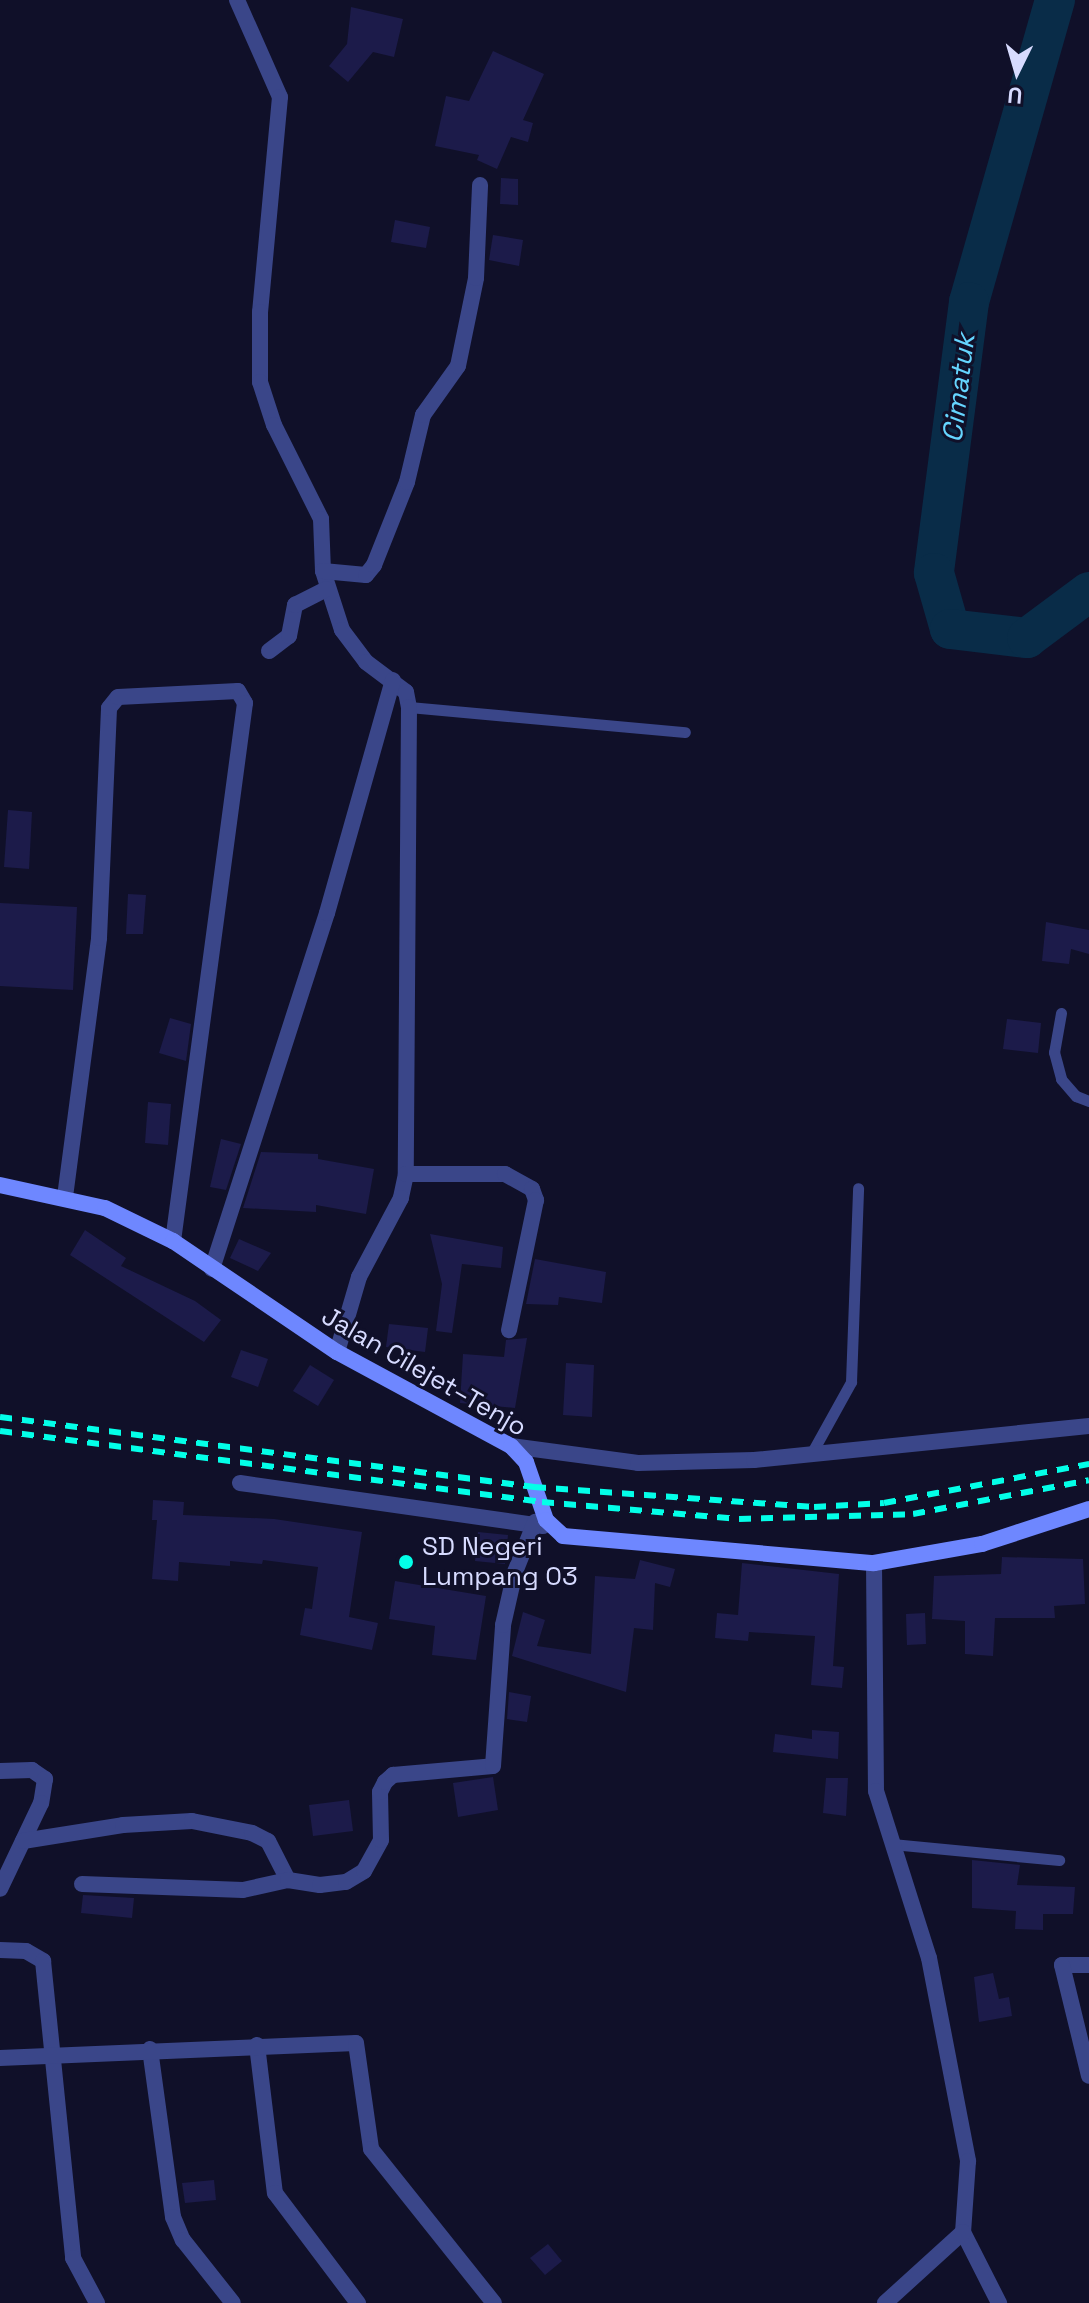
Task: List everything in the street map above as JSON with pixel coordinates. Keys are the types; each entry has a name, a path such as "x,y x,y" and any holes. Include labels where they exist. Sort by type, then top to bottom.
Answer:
{"main road":[{"name":"Jalan Cilejet–Tenjo","path":"0,1185 105,1208 173,1241 337,1352 511,1446 526,1462 552,1530"},
{"path":"552,1530 579,1540 874,1563 982,1544 1089,1509"}],"street":[{"path":"237,0 280,97 260,312 260,382 274,425 321,519 326,589 353,646 406,692 409,707 406,1174 401,1198 359,1277 337,1352"},
{"path":"323,571 366,575 374,565 402,497 423,415 458,366 476,278 480,185"},
{"path":"269,651 289,636 295,605 326,589"},
{"path":"212,1269 327,913 393,680"},
{"path":"65,1197 99,938 109,708 118,697 238,691 245,703 173,1241"},
{"path":"406,1174 505,1174 532,1189 536,1200 509,1330"},
{"path":"511,1446 638,1463 810,1456 1089,1426"},
{"path":"240,1483 535,1522 552,1530"},
{"path":"82,1884 243,1890 288,1880 320,1885 346,1882 371,1864 381,1840 380,1792 393,1775 493,1766 503,1625 515,1572 535,1522"},
{"path":"874,1563 876,1791 929,1958 968,2161 963,2232 999,2303"},
{"path":"0,1771 32,1770 45,1779 41,1803 23,1841 7,1860 0,1889"},
{"path":"23,1841 123,1825 192,1821 252,1833 268,1841 288,1880"},
{"path":"0,1950 26,1951 43,1961 73,2258 76,2272 97,2303"},
{"path":"1089,1965 1062,1965 1089,2076"},
{"path":"0,2058 150,2049 356,2043 371,2149 494,2303"},
{"path":"257,2045 275,2193 358,2303"},
{"path":"150,2049 173,2217 183,2240 233,2303"},
{"path":"885,2303 963,2232"}],"lane":[{"path":"409,707 685,732"},
{"path":"1061,1013 1054,1052 1061,1079 1076,1096 1089,1101"},
{"path":"810,1456 851,1382 858,1188"},
{"path":"892,1844 1059,1860"}],"building":[{"path":"351,7 403,19 394,57 373,52 348,82 329,66 347,44"},
{"path":"493,51 544,74 523,120 533,123 528,142 511,137 497,169 477,160 479,155 435,146 446,96 469,101"},
{"path":"501,178 518,179 518,205 500,204"},
{"path":"395,220 430,227 426,248 391,242"},
{"path":"493,235 523,240 519,266 489,260"},
{"path":"8,810 32,812 29,869 4,867"},
{"path":"128,894 146,895 143,934 126,934"},
{"path":"0,903 77,907 73,990 0,986"},
{"path":"1046,922 1089,930 1089,954 1071,949 1069,964 1042,961"},
{"path":"170,1018 191,1024 186,1061 159,1053"},
{"path":"1007,1019 1041,1023 1038,1053 1003,1049"},
{"path":"148,1102 171,1104 168,1145 145,1143"},
{"path":"221,1139 241,1144 226,1190 210,1187"},
{"path":"261,1152 318,1154 318,1159 374,1169 366,1214 316,1205 316,1212 243,1208"},
{"path":"85,1230 126,1258 121,1266 195,1301 221,1320 204,1342 70,1255"},
{"path":"430,1234 503,1247 501,1268 462,1264 452,1333 436,1331 442,1284"},
{"path":"239,1239 271,1253 258,1271 230,1258"},
{"path":"535,1259 606,1272 602,1303 559,1297 558,1305 526,1304"},
{"path":"389,1324 428,1328 425,1352 386,1347"},
{"path":"527,1338 515,1408 460,1403 463,1354 504,1357 506,1340"},
{"path":"241,1350 268,1359 258,1387 231,1377"},
{"path":"566,1363 594,1365 592,1417 563,1415"},
{"path":"310,1365 334,1380 318,1406 293,1391"},
{"path":"153,1500 184,1502 183,1515 274,1519 362,1532 349,1617 378,1623 372,1650 300,1635 305,1608 312,1609 318,1567 263,1560 262,1564 230,1561 230,1566 179,1562 178,1581 152,1579 157,1520 152,1520"},
{"path":"478,1532 508,1535 505,1564 475,1561"},
{"path":"1002,1557 1083,1559 1085,1604 1054,1606 1055,1618 995,1618 993,1656 965,1654 965,1621 932,1619 934,1576 1001,1574"},
{"path":"640,1560 675,1569 670,1587 655,1583 653,1630 634,1628 626,1692 512,1656 523,1612 545,1620 537,1646 591,1654 595,1576 635,1579"},
{"path":"742,1563 839,1574 833,1666 844,1667 842,1688 811,1685 815,1636 749,1632 748,1641 715,1638 717,1613 738,1615"},
{"path":"395,1581 486,1596 476,1660 432,1655 435,1626 389,1619"},
{"path":"925,1613 926,1644 907,1645 906,1614"},
{"path":"509,1692 531,1696 527,1722 507,1719"},
{"path":"812,1730 839,1732 838,1759 773,1752 775,1734 812,1739"},
{"path":"493,1777 498,1810 458,1817 453,1783"},
{"path":"826,1778 848,1778 846,1816 823,1813"},
{"path":"349,1800 353,1831 313,1836 309,1805"},
{"path":"972,1860 1020,1865 1017,1885 1075,1887 1073,1914 1043,1914 1043,1930 1015,1929 1016,1911 972,1908"},
{"path":"83,1895 134,1898 132,1918 81,1913"},
{"path":"993,1973 999,1999 1009,1997 1012,2016 979,2022 974,1977"},
{"path":"214,2180 216,2200 185,2203 182,2183"},
{"path":"548,2244 562,2261 545,2275 530,2258"}],"waterway":[{"name":"Cimatuk","path":"1055,0 969,302 934,573 950,629 1027,638 1089,592"}],"railway":[{"path":"0,1417 534,1487 814,1507 884,1503 1089,1464"},
{"path":"0,1431 542,1502 739,1519 913,1514 1089,1480"}],"place":[{"name":"SD Negeri Lumpang 03","path":"406,1562"}]}
